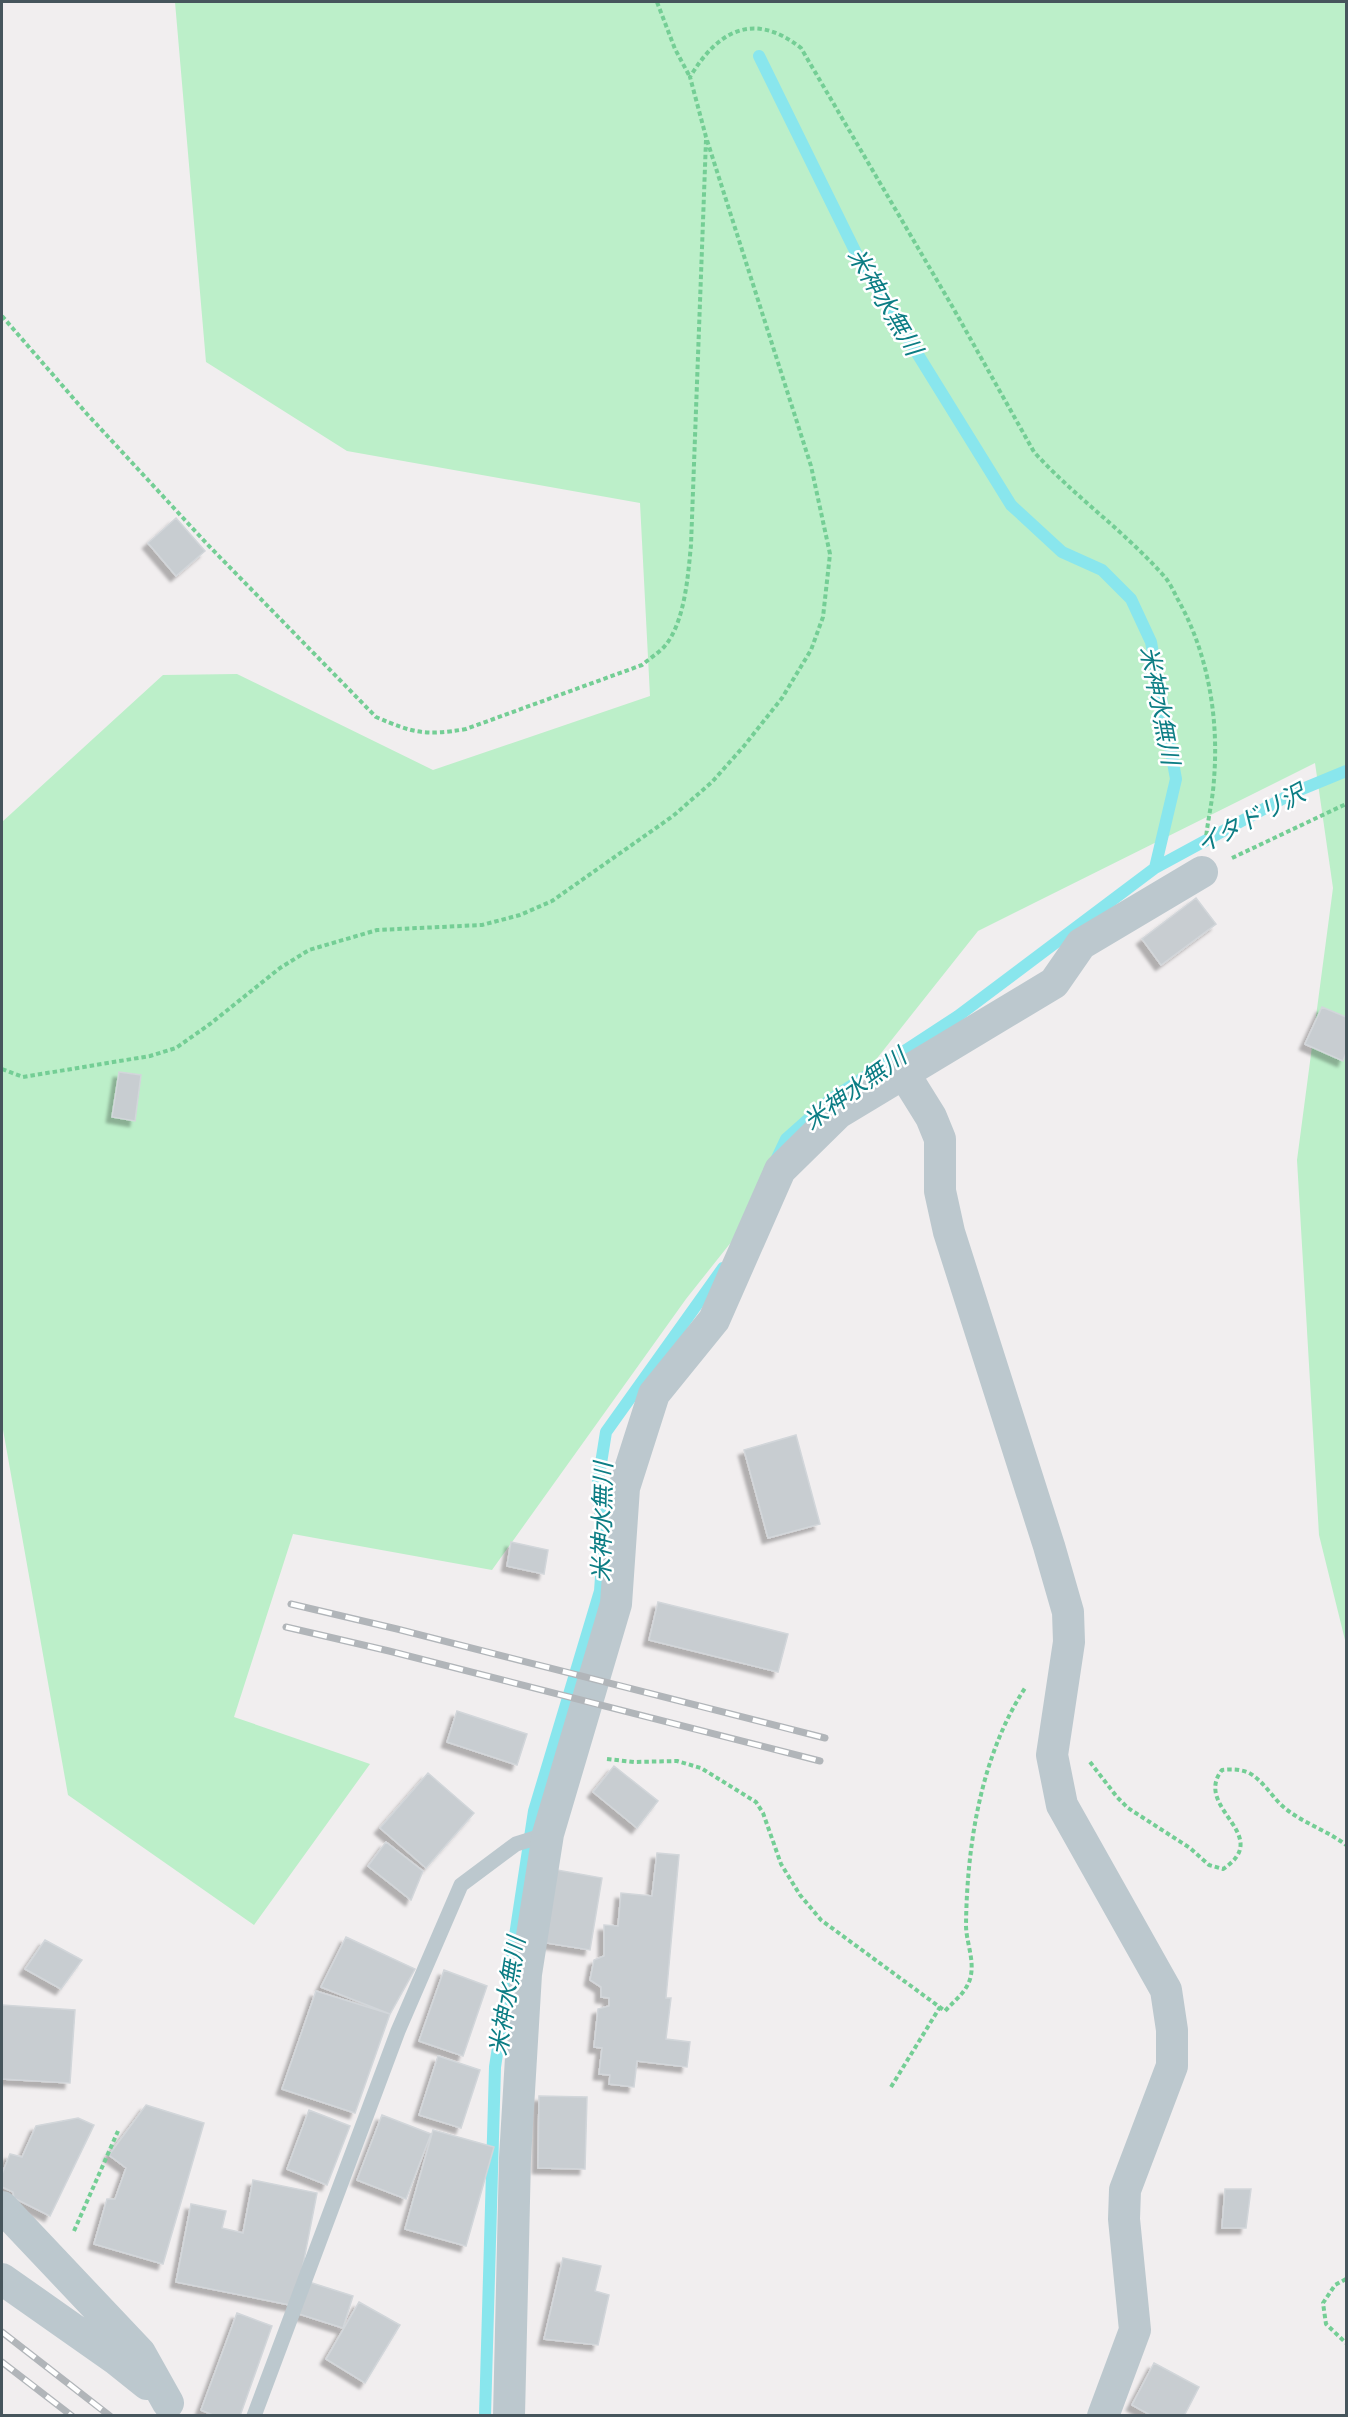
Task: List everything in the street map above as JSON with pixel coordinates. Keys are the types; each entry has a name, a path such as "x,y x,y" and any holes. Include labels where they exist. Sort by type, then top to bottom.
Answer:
{"street":[{"path":"509,2415 515,2158 526,1974 548,1834 616,1604 624,1488 654,1394 714,1320 780,1170 838,1113 1054,983 1081,944 1202,873"},
{"path":"903,1072 931,1118 939,1139 940,1191 949,1232 1068,1612 1069,1642 1052,1755 1062,1805 1166,1990 1172,2030 1172,2066 1125,2190 1124,2219 1135,2330 1102,2415"},
{"path":"2,2207 140,2353 174,2409"},
{"path":"2,2279 117,2360 174,2409"}],"lane":[{"path":"254,2415 398,2031 461,1885 516,1844 548,1834"}],"path":[{"path":"2,1069 23,1077 150,1056 176,1048 280,968 309,950 377,930 482,925 520,915 552,901 673,816 712,782 782,698 811,650 823,617 830,554 811,466 706,136 690,77 675,49 657,2"},
{"path":"690,77 709,49 728,35 747,29 764,28 785,35 801,48 952,306 1034,452 1052,472 1106,518 1146,557 1165,577 1182,605 1196,636 1212,707 1216,740 1214,781 1208,821"},
{"path":"2,316 87,414 194,530 376,717 405,730 436,734 466,729 642,665 664,647 673,633 685,595 692,545 706,136"},
{"path":"1202,873 1347,804"},
{"path":"572,1754 634,1762 677,1761 701,1768 756,1802 763,1813 781,1864 800,1895 821,1920 945,2010 967,1990 972,1974 966,1927 976,1822 994,1747 1028,1683"},
{"path":"1088,1759 1128,1808 1190,1848 1209,1865 1223,1869 1235,1861 1240,1847 1238,1833 1214,1793 1214,1780 1222,1770 1233,1768 1249,1773 1263,1784 1285,1808 1306,1823 1347,1845"},
{"path":"891,2087 940,2007"},
{"path":"68,2276 70,2240 118,2131"},
{"path":"1347,2280 1335,2285 1323,2303 1326,2324 1347,2343"}],"green space":[{"path":"175,2 1346,2 1346,1644 1319,1535 1297,1160 1333,888 1315,763 978,931 686,1299 492,1570 293,1534 234,1717 370,1764 254,1925 68,1795 2,1424 2,822 163,675 237,674 433,770 650,696 640,503 347,451 206,362"}],"building":[{"path":"176,518 205,551 176,576 148,543"},
{"path":"1196,898 1216,924 1161,965 1142,939"},
{"path":"1322,1007 1346,1017 1346,1053 1343,1061 1305,1044"},
{"path":"119,1072 141,1075 135,1121 112,1117"},
{"path":"796,1435 820,1524 768,1538 744,1450"},
{"path":"511,1542 548,1550 544,1574 507,1566"},
{"path":"658,1602 788,1634 778,1672 649,1640"},
{"path":"457,1711 527,1734 517,1765 447,1742"},
{"path":"614,1766 658,1801 637,1828 593,1792"},
{"path":"428,1773 474,1813 426,1868 380,1828"},
{"path":"386,1842 423,1871 411,1900 368,1866"},
{"path":"657,1853 679,1855 666,1998 671,1998 666,2039 690,2042 687,2067 637,2061 634,2087 609,2084 610,2075 599,2074 602,2048 594,2047 598,2009 609,2006 609,1998 601,1997 601,1987 590,1980 594,1960 604,1956 604,1925 618,1926 621,1893 652,1896"},
{"path":"546,1868 602,1878 590,1950 534,1941"},
{"path":"346,1937 415,1969 390,2014 321,1987"},
{"path":"45,1940 82,1960 61,1989 25,1969"},
{"path":"444,1970 487,1986 463,2056 419,2041"},
{"path":"316,1991 390,2014 355,2113 282,2089"},
{"path":"2,2005 75,2010 70,2083 2,2079"},
{"path":"438,2056 480,2070 461,2128 419,2115"},
{"path":"539,2096 587,2097 585,2169 538,2168"},
{"path":"146,2105 204,2123 163,2264 94,2244 107,2199 115,2199 126,2168 109,2155"},
{"path":"309,2110 350,2126 327,2185 287,2169"},
{"path":"382,2115 431,2134 406,2199 357,2180"},
{"path":"78,2118 94,2125 50,2216 14,2198 13,2192 2,2187 2,2174 10,2154 22,2157 36,2126"},
{"path":"433,2130 494,2147 466,2246 405,2229"},
{"path":"253,2180 317,2193 295,2306 176,2282 191,2204 226,2211 222,2228 243,2233"},
{"path":"1225,2189 1251,2189 1246,2228 1222,2228"},
{"path":"563,2258 601,2266 595,2291 609,2295 598,2345 544,2339"},
{"path":"309,2282 353,2296 343,2328 299,2314"},
{"path":"359,2302 400,2325 365,2383 326,2359"},
{"path":"237,2313 272,2326 240,2416 215,2416 201,2410"},
{"path":"1154,2363 1199,2387 1184,2416 1152,2416 1132,2405"}],"waterway":[{"name":"米神水無川","path":"759,56 860,261 1011,505 1062,552 1102,570 1131,599 1151,642 1176,779 1155,868"},
{"name":"米神水無川","path":"777,1158 786,1139 831,1099 958,1016 1155,868 1295,792 1346,771"},
{"name":"米神水無川","path":"485,2416 495,2067 534,1811 600,1591 603,1550 598,1482 606,1432 723,1268"}],"railway":[{"path":"291,1604 825,1738"},
{"path":"286,1627 820,1761"},
{"path":"2,2332 110,2416"},
{"path":"2,2362 72,2416"}],"water label":[{"name":"イタドリ沢","path":"1250,818"}]}
